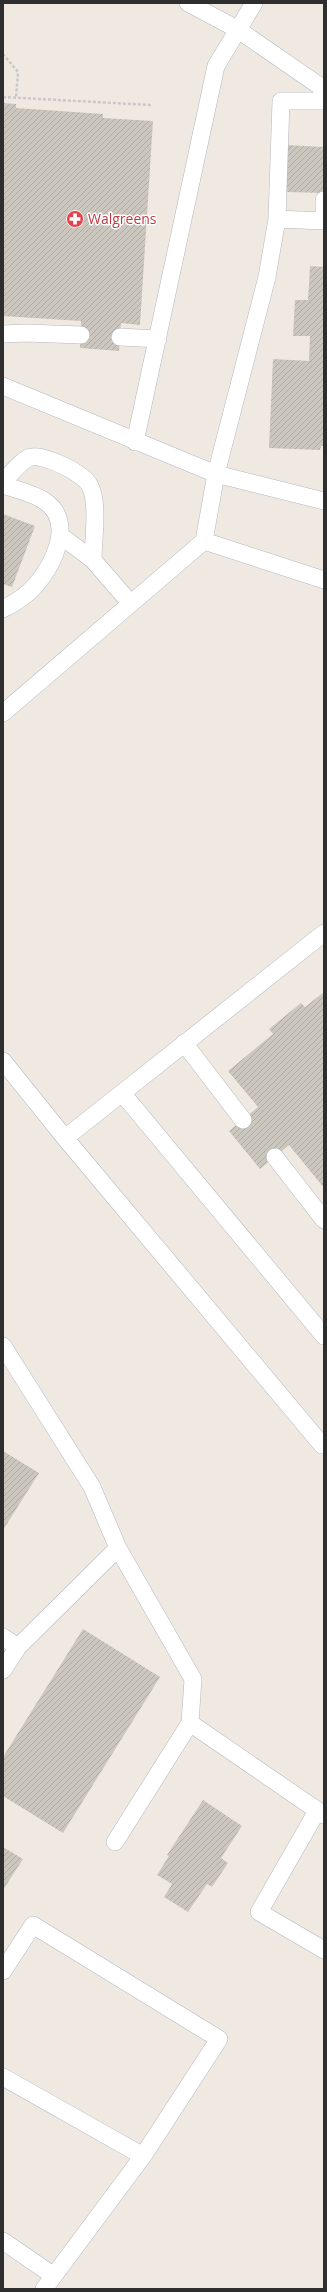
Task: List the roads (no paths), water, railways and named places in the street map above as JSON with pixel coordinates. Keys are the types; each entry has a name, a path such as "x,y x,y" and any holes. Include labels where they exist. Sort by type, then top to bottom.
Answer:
{"lane":[{"path":"188,3 237,29 324,89"},
{"path":"135,442 216,66 254,3"},
{"path":"3,714 204,541 216,474 267,277 277,219 281,101 324,101"},
{"path":"277,219 324,221 324,200"},
{"path":"3,334 27,333 81,335"},
{"path":"120,337 158,339"},
{"path":"3,386 135,442 216,474 324,501"},
{"path":"3,609 17,602 34,587 46,572 61,536 57,516 47,503 3,483 31,457 37,457 67,467 84,478 90,486 93,499 93,560"},
{"path":"61,536 93,560 131,604"},
{"path":"204,541 324,580"},
{"path":"65,1138 324,933"},
{"path":"184,1043 243,1120"},
{"path":"3,1061 65,1138 322,1445 324,1443"},
{"path":"122,1093 324,1336"},
{"path":"275,1157 324,1220"},
{"path":"3,1346 92,1487 118,1548 193,1679 190,1723 115,1842"},
{"path":"3,1670 18,1647 118,1548"},
{"path":"3,1638 18,1647"},
{"path":"190,1723 320,1813 259,1912 324,1950"},
{"path":"3,1971 33,1924 219,2039 143,2156 49,2283 3,2241"},
{"path":"3,2077 143,2156"}],"place":[{"name":"Walgreens","path":"75,219"}]}
